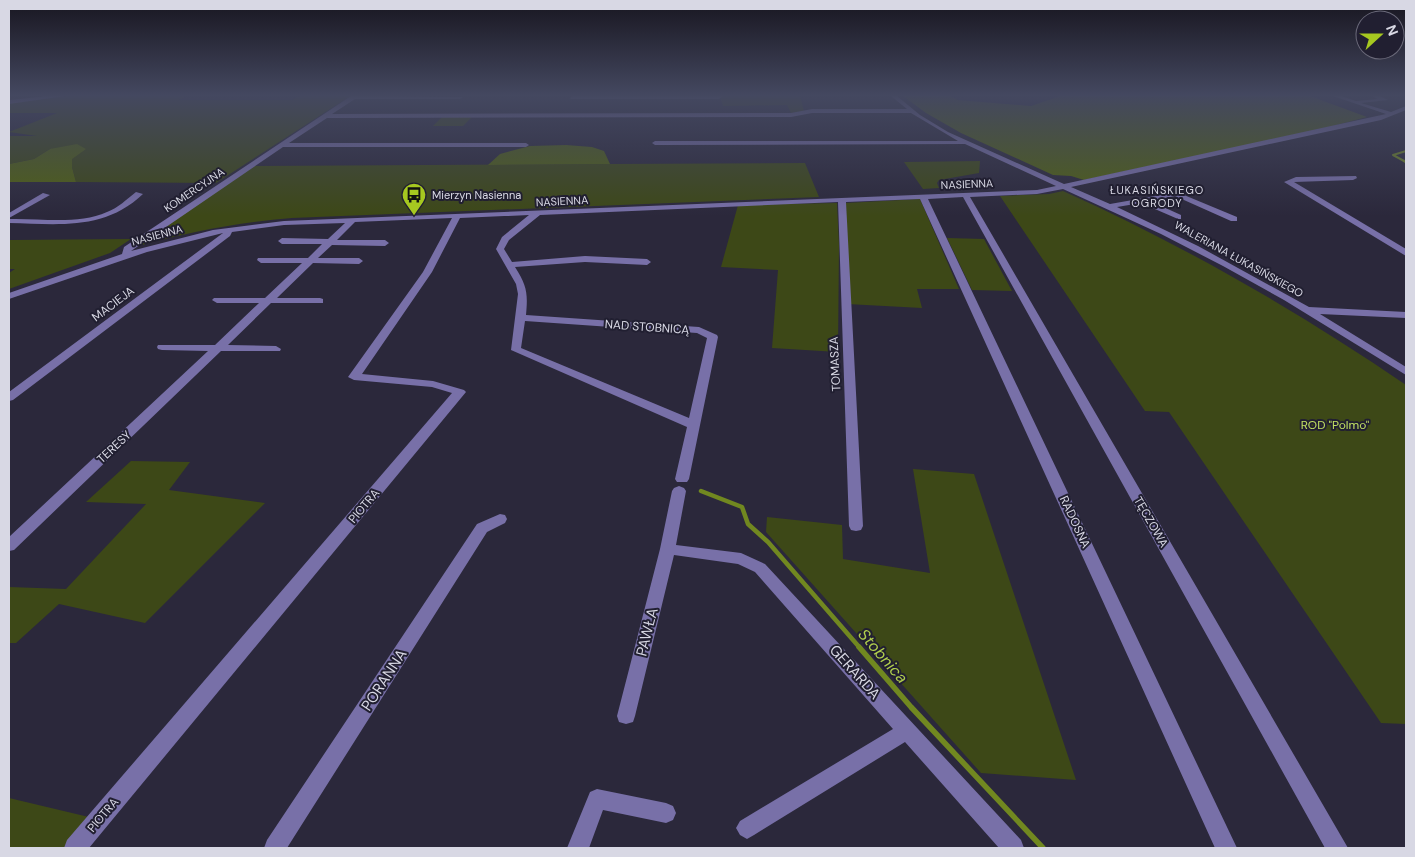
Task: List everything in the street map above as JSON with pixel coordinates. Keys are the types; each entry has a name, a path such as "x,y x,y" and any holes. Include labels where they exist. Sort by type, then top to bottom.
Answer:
{"street":[{"name":"KOMERCYJNA","path":"127,254 125,251 127,248 293,136"},
{"path":"308,153 329,136"},
{"path":"495,153 505,136"},
{"name":"WALERIANA ŁUKASIŃSKIEGO","path":"954,136 1070,186 1183,241 1306,310 1406,372"},
{"path":"1070,186 1299,136"},
{"path":"374,151 387,137"},
{"path":"431,153 446,138"},
{"path":"655,143 968,143"},
{"path":"279,145 526,144"},
{"path":"1353,178 1296,179 1288,182 1406,253"},
{"name":"NASIENNA","path":"9,296 127,254 168,242 275,223 458,217 680,205 923,197 1029,192 1070,186"},
{"path":"1110,206 1192,191"},
{"path":"9,216 46,194"},
{"path":"9,220 79,220 96,218 112,213 139,194"},
{"name":"TĘCZOWA","path":"965,195 1338,848"},
{"path":"1178,195 1234,219"},
{"name":"RADOSNA","path":"923,197 1226,848"},
{"name":"TOMASZA","path":"842,200 856,526"},
{"path":"1144,201 1178,217"},
{"path":"537,213 501,243 500,249 508,266 521,284 523,294 521,318 514,347 516,350 694,425"},
{"name":"PIOTRA","path":"75,848 460,392 433,384 354,377 427,272 458,217"},
{"name":"TERESY","path":"9,546 353,220"},
{"name":"MACIEJA","path":"9,397 219,240 229,230"},
{"path":"282,241 385,242"},
{"path":"508,266 585,259 647,262"},
{"path":"261,260 358,261"},
{"path":"217,300 320,301"},
{"name":"WALERIANA ŁUKASIŃSKIEGO","path":"1306,310 1406,315"},
{"name":"NAD STOBNICĄ","path":"521,318 699,330 713,337 680,485 668,549"},
{"path":"162,347 276,349"},
{"name":"PORANNA","path":"275,848 482,528 500,519"},
{"name":"PAWŁA","path":"626,716 668,549"},
{"name":"GERARDA","path":"668,549 741,559 760,568 908,730 1012,848"},
{"path":"746,828 908,730"},
{"path":"578,848 597,800 666,813"}],"green space":[{"path":"9,136 288,136 216,183 76,182 72,158 50,149 34,159 9,164"},
{"path":"968,136 1288,136 1084,180 1071,176 1053,175"},
{"path":"77,144 86,149 72,159 76,182 9,182 9,164 34,159 50,149"},
{"path":"566,145 592,147 604,151 610,164 488,165 500,154 530,146"},
{"path":"980,161 979,173 939,180 937,183 939,188 923,189 904,162"},
{"path":"805,163 819,197 292,218 215,228 138,246 138,244 255,166"},
{"name":"ROD \"Polmo\"","path":"1063,191 1152,234 1239,280 1324,331 1406,385 1406,724 1381,723 1169,412 1145,411 1000,196 1049,194"},
{"path":"920,199 959,289 917,289 922,308 847,304 846,203"},
{"path":"837,203 839,245 838,352 772,348 778,270 721,267 738,205"},
{"path":"947,238 984,239 1012,291 972,290"},
{"path":"131,239 110,253 9,289 9,273 15,269 9,269 9,240"},
{"path":"131,461 190,462 169,490 265,503 145,623 59,604 16,643 9,643 9,587 66,589 146,504 86,502"},
{"path":"913,469 974,474 1076,780 981,773 766,532 767,517 842,525 843,559 930,573"},
{"path":"9,798 93,818 66,848 9,848"}],"waterway":[{"path":"1404,161 1406,162 1393,155 1406,151"},
{"name":"Stobnica","path":"701,491 742,507 748,524 768,542 860,648"},
{"name":"Stobnica","path":"859,647 911,707 1043,848"}],"place":[{"name":"Mierzyn Nasienna","path":"414,216"}],"district":[{"name":"ŁUKASIŃSKIEGO OGRODY","path":"1157,196"}]}
